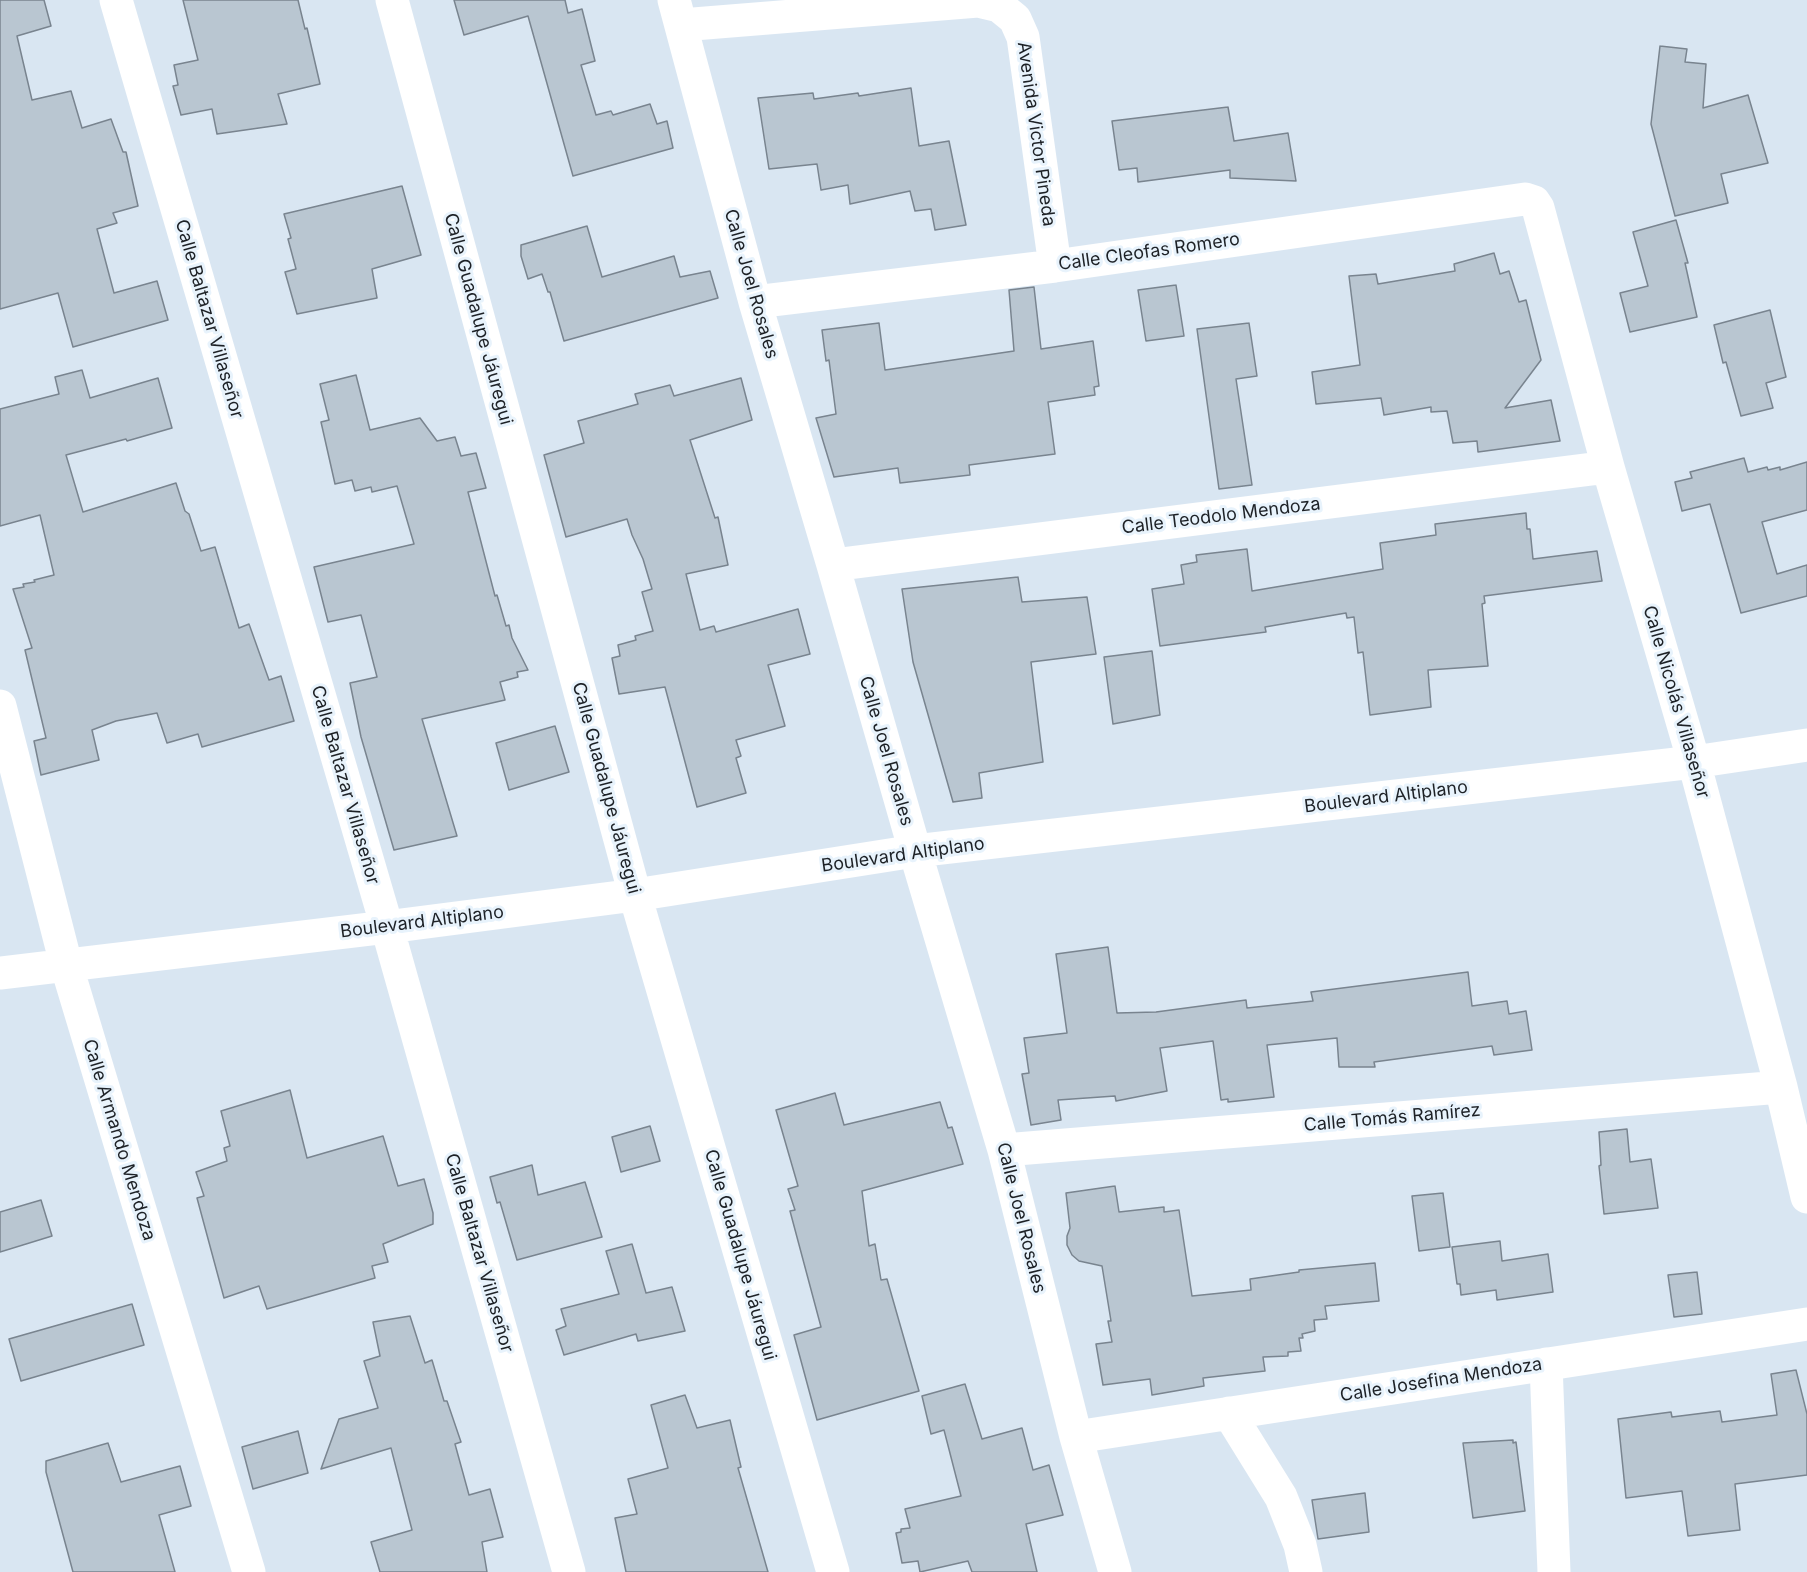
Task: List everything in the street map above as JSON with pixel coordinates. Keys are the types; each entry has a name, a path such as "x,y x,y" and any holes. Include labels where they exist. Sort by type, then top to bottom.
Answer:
{"street":[{"name":"Calle Baltazar Villaseñor","path":"116,0 387,927 569,1572"},
{"name":"Calle Guadalupe Jáuregui","path":"392,0 635,895 833,1572"},
{"name":"Avenida Victor Pineda","path":"677,13 978,1 999,6 1015,19 1023,37 1055,266"},
{"name":"Calle Joel Rosales","path":"677,13 755,302 1004,1150 1076,1437 1115,1572"},
{"name":"Calle Cleofas Romero","path":"755,302 1055,266 1525,199 1534,202 1538,208"},
{"name":"Calle Nicolás Villaseñor","path":"1538,208 1608,467 1694,762 1781,1087 1807,1197"},
{"name":"Calle Teodolo Mendoza","path":"834,565 1608,467"},
{"name":"Calle Armando Mendoza","path":"0,706 66,964 249,1572"},
{"name":"Boulevard Altiplano","path":"0,973 635,895 915,851 1694,762 1807,745"},
{"name":"Calle Tomás Ramírez","path":"1004,1150 1781,1087"},
{"name":"Calle Josefina Mendoza","path":"1076,1437 1807,1324"},
{"path":"1546,1364 1554,1572"},
{"path":"1229,1413 1281,1497 1300,1545 1306,1572"}],"building":[{"path":"0,0 44,0 51,26 17,36 32,100 71,91 82,128 111,119 123,152 126,152 138,206 113,213 117,223 97,229 114,293 157,281 168,320 73,347 58,293 0,309"},
{"path":"183,0 298,0 320,84 278,94 287,124 217,134 212,109 181,115 173,86 178,85 174,65 198,60"},
{"path":"454,0 565,0 568,13 582,9 595,61 581,65 596,115 611,111 613,115 650,104 657,124 667,121 673,148 573,176 528,16 464,35"},
{"path":"1660,46 1687,49 1685,62 1706,64 1703,108 1748,95 1768,163 1721,174 1728,203 1675,216 1651,124"},
{"path":"911,88 919,146 949,141 966,225 935,230 931,209 915,211 910,191 850,204 848,185 821,190 817,164 769,169 758,98 813,93 814,99 858,93 859,96"},
{"path":"1228,107 1234,141 1288,133 1296,181 1230,178 1230,170 1138,182 1137,168 1119,170 1112,121"},
{"path":"402,186 421,255 372,269 377,298 297,314 285,272 296,269 284,214"},
{"path":"1676,220 1688,263 1685,263 1697,317 1630,332 1620,293 1648,286 1633,232"},
{"path":"587,226 602,277 674,256 680,277 710,271 718,298 564,341 550,292 548,292 542,274 528,279 521,256 521,245"},
{"path":"1494,253 1500,274 1509,271 1519,302 1526,300 1541,360 1505,408 1551,400 1560,441 1478,452 1477,441 1453,443 1447,411 1431,412 1431,407 1384,415 1381,398 1316,404 1312,372 1360,365 1349,276 1376,274 1378,284 1455,271 1454,264"},
{"path":"1176,285 1184,336 1146,341 1138,290"},
{"path":"1034,287 1041,349 1093,341 1099,386 1094,387 1095,395 1048,402 1055,454 969,465 970,475 900,483 898,468 834,477 816,418 836,414 829,360 826,361 822,330 879,323 885,370 1014,351 1009,290"},
{"path":"1770,310 1786,377 1766,383 1773,408 1741,416 1726,362 1723,363 1714,325"},
{"path":"1249,323 1257,376 1236,379 1252,485 1219,489 1197,329"},
{"path":"82,370 90,398 158,378 172,428 66,455 83,512 176,483 201,551 215,547 239,628 249,624 269,680 281,676 294,721 202,747 198,734 167,743 157,713 116,721 92,730 99,760 41,775 34,741 46,738 25,650 32,648 13,589 54,575 40,515 0,526 0,409 59,394 55,377"},
{"path":"356,375 370,430 420,418 437,441 455,437 461,456 476,453 486,488 468,492 495,596 497,595 506,626 509,625 512,638 528,670 517,672 518,677 500,682 505,700 422,719 457,836 394,850 361,737 350,683 377,677 361,615 328,622 314,567 414,544 397,486 372,492 371,487 355,491 352,480 335,484 321,422 329,420 320,384"},
{"path":"741,378 752,420 690,440 715,518 718,517 728,565 686,574 700,630 714,626 716,632 798,609 810,654 768,665 785,726 736,740 741,756 736,758 746,793 697,807 665,687 619,694 612,658 620,656 618,645 636,640 635,636 653,631 642,592 652,589 627,519 566,537 544,455 584,443 578,421 638,404 635,394 670,385 674,396"},
{"path":"1744,458 1748,472 1767,467 1768,470 1780,467 1780,470 1807,462 1807,510 1762,522 1777,574 1807,565 1807,596 1741,613 1710,504 1682,511 1675,482 1692,478 1690,472"},
{"path":"1526,513 1533,559 1597,551 1602,581 1484,596 1485,603 1482,604 1488,666 1428,670 1431,707 1370,715 1363,652 1358,653 1354,617 1347,618 1346,613 1265,627 1266,632 1160,646 1152,589 1184,584 1181,565 1197,562 1196,555 1247,549 1252,591 1383,569 1380,543 1436,535 1435,524"},
{"path":"1018,577 1022,602 1087,597 1096,654 1031,662 1043,762 979,773 982,798 953,802 913,662 902,589"},
{"path":"1152,651 1160,715 1113,724 1104,657"},
{"path":"555,726 569,772 509,790 496,743"},
{"path":"1108,947 1117,1013 1156,1012 1246,1000 1247,1008 1313,1001 1311,992 1468,972 1472,1006 1507,1001 1509,1014 1526,1011 1532,1050 1494,1055 1492,1046 1374,1062 1375,1067 1339,1067 1337,1038 1267,1045 1274,1097 1228,1102 1228,1099 1221,1100 1213,1041 1160,1048 1167,1091 1116,1101 1115,1096 1058,1100 1061,1120 1031,1125 1022,1074 1029,1073 1024,1038 1067,1033 1056,954"},
{"path":"290,1090 307,1158 383,1136 398,1186 424,1179 433,1213 433,1224 383,1244 388,1262 372,1266 375,1278 267,1309 259,1286 224,1298 197,1198 204,1196 196,1172 227,1161 224,1148 230,1146 221,1111"},
{"path":"835,1093 844,1125 940,1102 948,1128 952,1127 963,1164 862,1191 869,1246 875,1244 881,1280 887,1279 919,1391 817,1420 794,1335 821,1327 790,1211 795,1210 788,1189 798,1186 776,1110"},
{"path":"650,1126 660,1161 621,1172 612,1137"},
{"path":"1627,1129 1630,1162 1651,1159 1658,1208 1604,1214 1599,1166 1601,1165 1599,1132"},
{"path":"532,1165 538,1195 585,1182 602,1237 517,1260 490,1177"},
{"path":"1115,1186 1119,1212 1164,1207 1164,1212 1179,1210 1192,1296 1251,1290 1250,1279 1299,1272 1299,1270 1375,1263 1379,1301 1325,1306 1327,1319 1314,1320 1315,1331 1302,1334 1303,1338 1299,1338 1301,1351 1288,1352 1288,1356 1263,1357 1265,1371 1203,1378 1204,1386 1152,1395 1150,1379 1103,1385 1096,1344 1112,1342 1102,1266 1079,1261 1072,1255 1067,1245 1070,1228 1066,1193"},
{"path":"1443,1193 1450,1247 1419,1251 1412,1196"},
{"path":"41,1200 52,1236 0,1252 0,1212"},
{"path":"1500,1241 1502,1261 1548,1254 1553,1292 1497,1300 1496,1290 1461,1295 1460,1284 1457,1284 1452,1247"},
{"path":"632,1244 646,1293 672,1287 685,1331 638,1341 636,1334 564,1355 556,1330 566,1326 561,1309 619,1294 606,1251"},
{"path":"1697,1272 1702,1314 1674,1317 1668,1275"},
{"path":"132,1304 144,1345 21,1381 9,1339"},
{"path":"410,1316 425,1363 432,1360 444,1401 447,1401 461,1442 455,1444 469,1495 490,1489 503,1537 482,1542 487,1572 380,1572 371,1542 412,1530 391,1448 321,1469 339,1419 378,1408 364,1361 380,1356 373,1322"},
{"path":"1796,1370 1807,1414 1807,1475 1735,1484 1740,1530 1688,1536 1682,1491 1626,1498 1618,1419 1671,1412 1672,1417 1720,1411 1722,1422 1777,1415 1771,1374"},
{"path":"965,1384 982,1439 1022,1428 1033,1470 1049,1465 1063,1515 1026,1524 1037,1572 972,1572 968,1561 920,1572 918,1561 902,1563 896,1533 901,1532 901,1529 910,1528 905,1509 961,1496 944,1430 931,1434 922,1396"},
{"path":"685,1395 697,1428 730,1420 741,1467 738,1468 768,1572 626,1572 615,1518 637,1514 628,1479 668,1468 651,1405"},
{"path":"298,1431 308,1473 253,1489 242,1447"},
{"path":"1513,1440 1513,1443 1516,1442 1525,1511 1473,1518 1463,1443"},
{"path":"108,1443 121,1482 180,1466 191,1506 159,1515 175,1572 73,1572 46,1472 46,1461"},
{"path":"1365,1493 1369,1532 1318,1539 1312,1500"}]}
